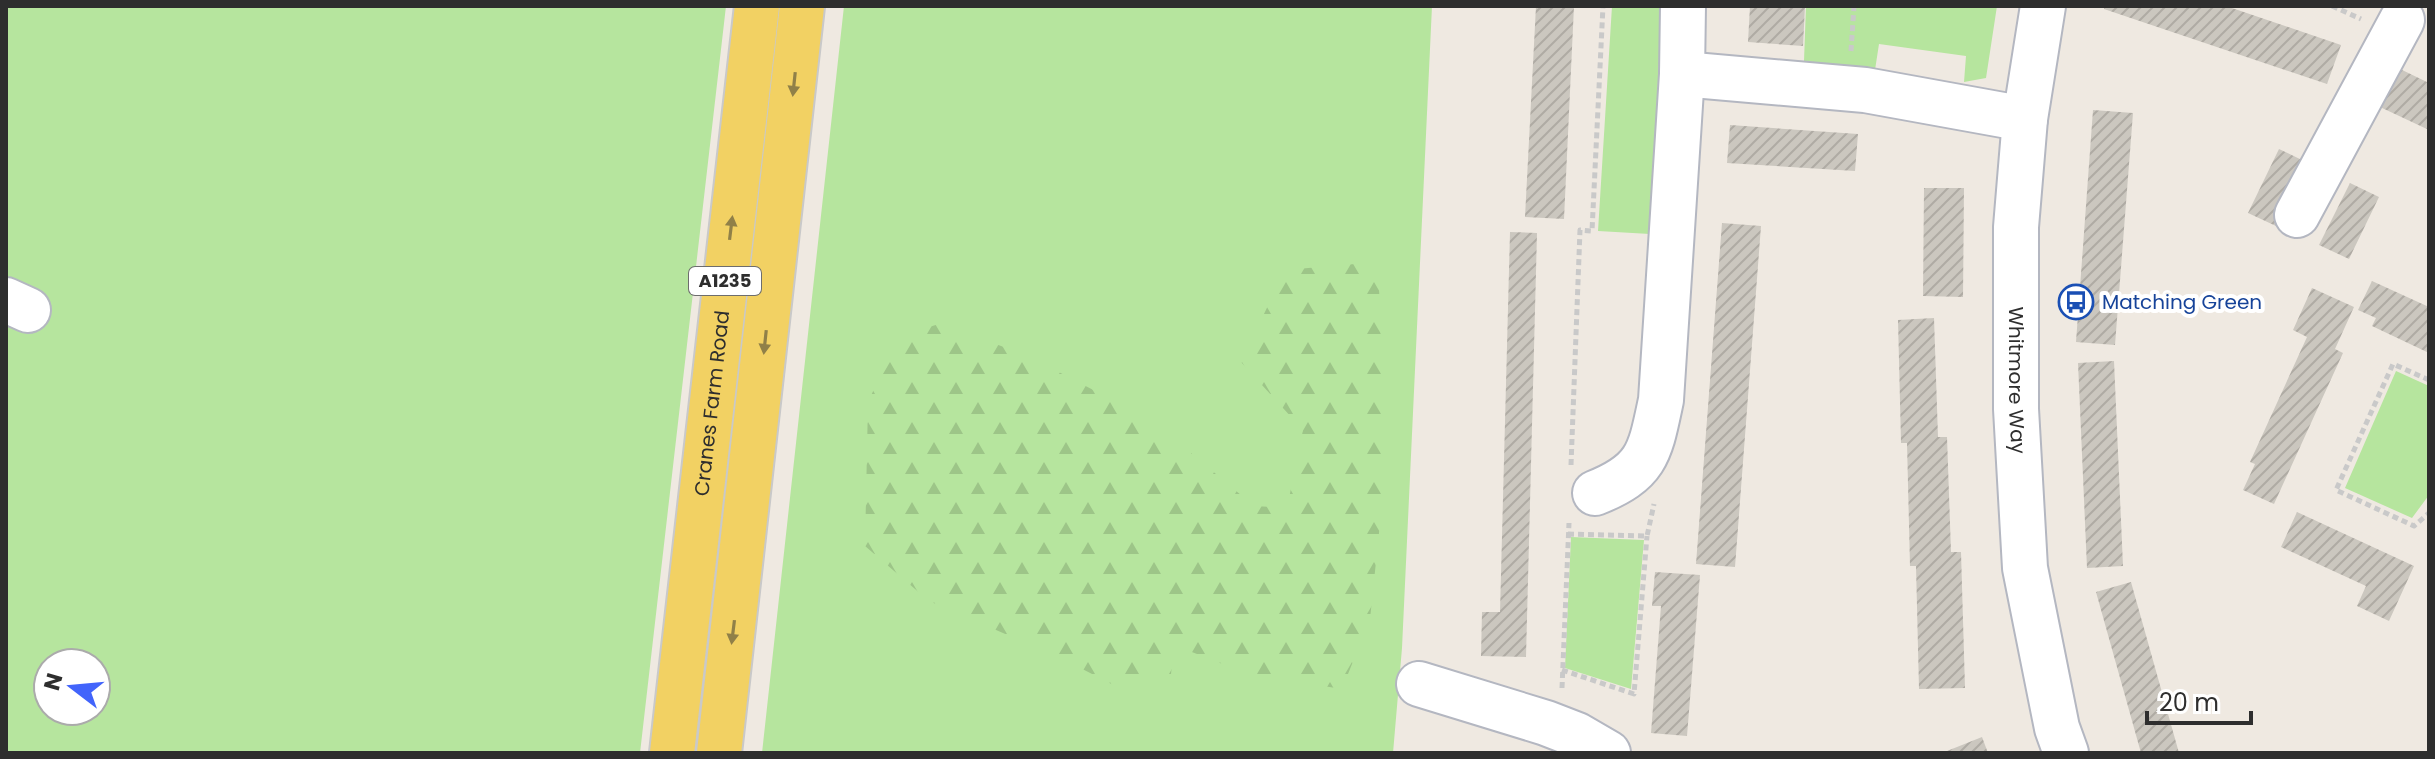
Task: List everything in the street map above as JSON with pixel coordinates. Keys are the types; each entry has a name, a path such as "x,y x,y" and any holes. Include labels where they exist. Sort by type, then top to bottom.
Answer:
{"main road":[{"name":"Cranes Farm Road","path":"672,753 757,6"},
{"name":"A1235","path":"719,753 802,6"}],"street":[{"path":"1578,493 1623,482 1641,464 1654,436 1661,400 1682,74 1683,6"},
{"name":"Whitmore Way","path":"2043,6 2025,119 2016,227 2016,409 2025,568 2057,728 2066,753"},
{"path":"2297,215 2401,20"},
{"path":"1682,74 1851,88 1933,100 2025,119"},
{"path":"1419,684 1546,723 1577,735 1608,753"}],"path":[{"path":"1561,699 1568,534 1578,493 1580,230 1592,231 1603,6"},
{"path":"2429,380 2393,364 2336,490 2414,526 2429,513"},
{"path":"1562,670 1634,694 1647,536 1657,489"},
{"path":"1568,534 1647,536"}],"green space":[{"path":"6,6 726,6 640,753 6,753"},
{"path":"844,6 1432,6 1402,648 1393,753 762,753"},
{"path":"1612,6 1662,6 1650,234 1598,231"},
{"path":"1806,6 1997,6 1986,78 1964,82 1966,56 1879,44 1875,70 1804,61"},
{"path":"1378,262 1386,466 1370,619 1342,689 1248,674 1174,645 1171,674 1123,690 1063,659 929,601 865,546 868,402 899,336 939,324 1024,354 1153,421 1254,506 1287,508 1303,430 1241,362 1285,270"},
{"path":"2396,371 2429,386 2429,495 2412,518 2345,488"},
{"path":"1571,537 1644,540 1631,689 1565,668"}],"building":[{"path":"1536,6 1574,6 1564,219 1525,217"},
{"path":"1750,6 1805,6 1803,46 1748,42"},
{"path":"2105,6 2226,6 2341,45 2327,84 2104,9"},
{"path":"2398,68 2429,83 2429,130 2380,107"},
{"path":"2093,110 2133,113 2115,345 2076,342"},
{"path":"1730,125 1858,134 1855,171 1727,163"},
{"path":"2279,149 2306,162 2276,226 2248,213"},
{"path":"2350,183 2379,197 2349,259 2319,245"},
{"path":"1924,188 1964,188 1963,297 1923,296"},
{"path":"1722,223 1761,226 1735,567 1696,564"},
{"path":"1510,232 1537,233 1526,657 1481,656 1482,612 1500,612"},
{"path":"2372,281 2429,307 2429,353 2372,326 2376,318 2358,310"},
{"path":"2312,288 2354,307 2335,349 2343,353 2274,504 2243,490 2255,464 2250,462 2307,337 2293,330"},
{"path":"1934,318 1938,437 1947,437 1951,552 1961,552 1965,688 1919,689 1916,566 1910,566 1907,443 1901,443 1898,320"},
{"path":"2114,361 2123,566 2087,568 2078,363"},
{"path":"2297,512 2414,566 2389,621 2357,606 2366,586 2281,547"},
{"path":"1655,572 1700,575 1687,736 1651,733 1661,606 1652,606"},
{"path":"2131,582 2179,753 2141,753 2096,592"},
{"path":"1982,737 1988,753 1942,753"}],"place":[{"name":"Matching Green","path":"2076,302"}]}
